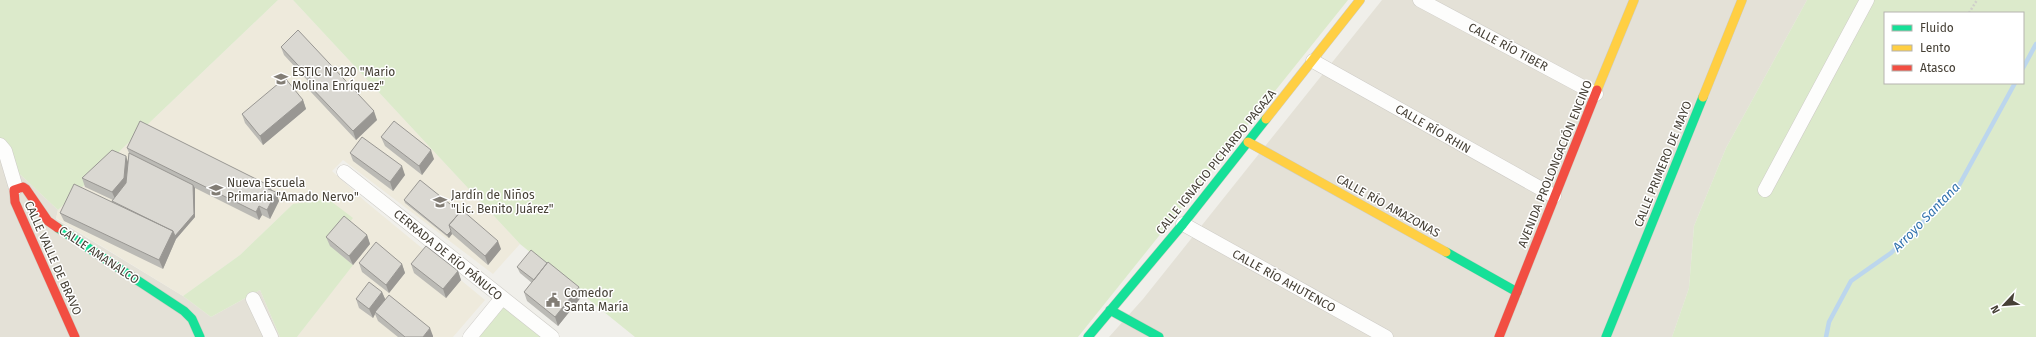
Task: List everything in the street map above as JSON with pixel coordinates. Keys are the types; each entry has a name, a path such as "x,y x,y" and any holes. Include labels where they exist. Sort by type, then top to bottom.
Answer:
{"street":[{"name":"CALLE IGNACIO PICHARDO PAGAZA","path":"1088,337 1183,224 1360,0"},
{"name":"CALLE RÍO TIBER","path":"1420,0 1596,94"},
{"name":"AVENIDA PROLONGACIÓN ENCINO","path":"1500,337 1554,196 1633,0"},
{"name":"CALLE PRIMERO DE MAYO","path":"1606,337 1742,0"},
{"path":"1764,190 1868,0"},
{"name":"CALLE RÍO RHIN","path":"1313,61 1554,196"},
{"name":"CALLE RÍO AMAZONAS","path":"1248,142 1517,292"},
{"path":"0,145 5,151 16,188"},
{"name":"CERRADA DE RÍO PÁNUCO","path":"344,172 552,337"},
{"name":"CALLE AMANALCO","path":"16,188 23,187 26,189 48,221 184,311 192,319 200,337"},
{"name":"CALLE VALLE DE BRAVO","path":"16,188 14,190 15,202 75,337"},
{"name":"CALLE RÍO AHUTENCO","path":"1183,224 1386,337"},
{"path":"470,337 502,298"},
{"path":"253,299 271,337"},
{"path":"1110,310 1159,337"}],"path":[{"path":"1970,12 1977,0"}],"shaded area":[{"path":"278,0 293,0 520,244 493,274 343,160 332,171 366,202 485,300 453,337 297,337 352,265 330,246 293,204 240,255 183,296 56,218 58,210"},
{"path":"1382,0 1807,0 1726,148 1694,226 1689,288 1672,337 1109,337 1143,299"},
{"path":"0,144 9,164 58,210 56,219 183,296 211,317 260,290 280,337 0,337"}],"green space":[{"path":"0,0 278,0 58,210 9,164 0,144"},
{"path":"293,0 1348,0 1078,337 635,337 520,244"},
{"path":"1807,0 2036,0 2036,337 1672,337 1689,288 1694,226 1726,148"},
{"path":"328,199 353,218 330,245 353,265 297,337 280,337 260,290 211,317 183,296 240,255 293,204"},
{"path":"506,302 548,337 478,337"}],"building":[{"path":"298,30 374,111 353,131 307,83 311,79 281,47"},
{"path":"285,78 303,100 260,136 242,114"},
{"path":"140,121 270,186 268,189 276,192 267,210 259,206 256,212 127,148"},
{"path":"394,121 431,150 419,166 381,137"},
{"path":"362,137 402,166 390,182 350,153"},
{"path":"112,150 126,156 124,178 112,192 82,178"},
{"path":"129,153 193,185 194,214 175,236 173,231 112,201 126,183"},
{"path":"420,180 460,212 449,225 451,231 447,235 404,200"},
{"path":"74,184 173,231 159,260 60,213"},
{"path":"462,210 498,241 485,256 449,225"},
{"path":"344,216 367,235 349,256 326,237"},
{"path":"376,242 402,264 386,285 359,263"},
{"path":"426,246 458,271 443,289 411,264"},
{"path":"531,250 547,263 534,280 517,267"},
{"path":"548,262 579,287 555,317 524,292"},
{"path":"369,282 382,292 369,309 356,299"},
{"path":"389,295 430,328 423,337 405,337 375,312"}],"waterway":[{"name":"Arroyo Santana","path":"2024,66 2036,44"},
{"name":"Arroyo Santana","path":"1826,337 1829,322 1851,281 1891,253 1957,189 2014,84"}],"traffic: fast":[{"path":"1606,337 1703,97"},
{"path":"1088,337 1183,224 1266,119"},
{"path":"58,228 184,311 192,319 200,337"},
{"path":"1446,252 1517,292"},
{"path":"1110,310 1159,337"}],"traffic: slow":[{"path":"1266,119 1360,0"},
{"path":"1597,90 1634,0"},
{"path":"1703,97 1742,0"},
{"path":"1248,142 1446,252"}],"traffic: jam":[{"path":"1499,337 1597,90"},
{"path":"58,228 48,221 26,189 23,187 14,190 15,202 75,337"}],"place":[{"name":"ESTIC N°120 \"Mario Molina Enríquez\"","path":"281,79"},
{"name":"Nueva Escuela Primaria \"Amado Nervo\"","path":"216,190"},
{"name":"Jardín de Niños \"Lic. Benito Juárez\"","path":"440,202"},
{"name":"Comedor Santa María","path":"553,300"}]}
